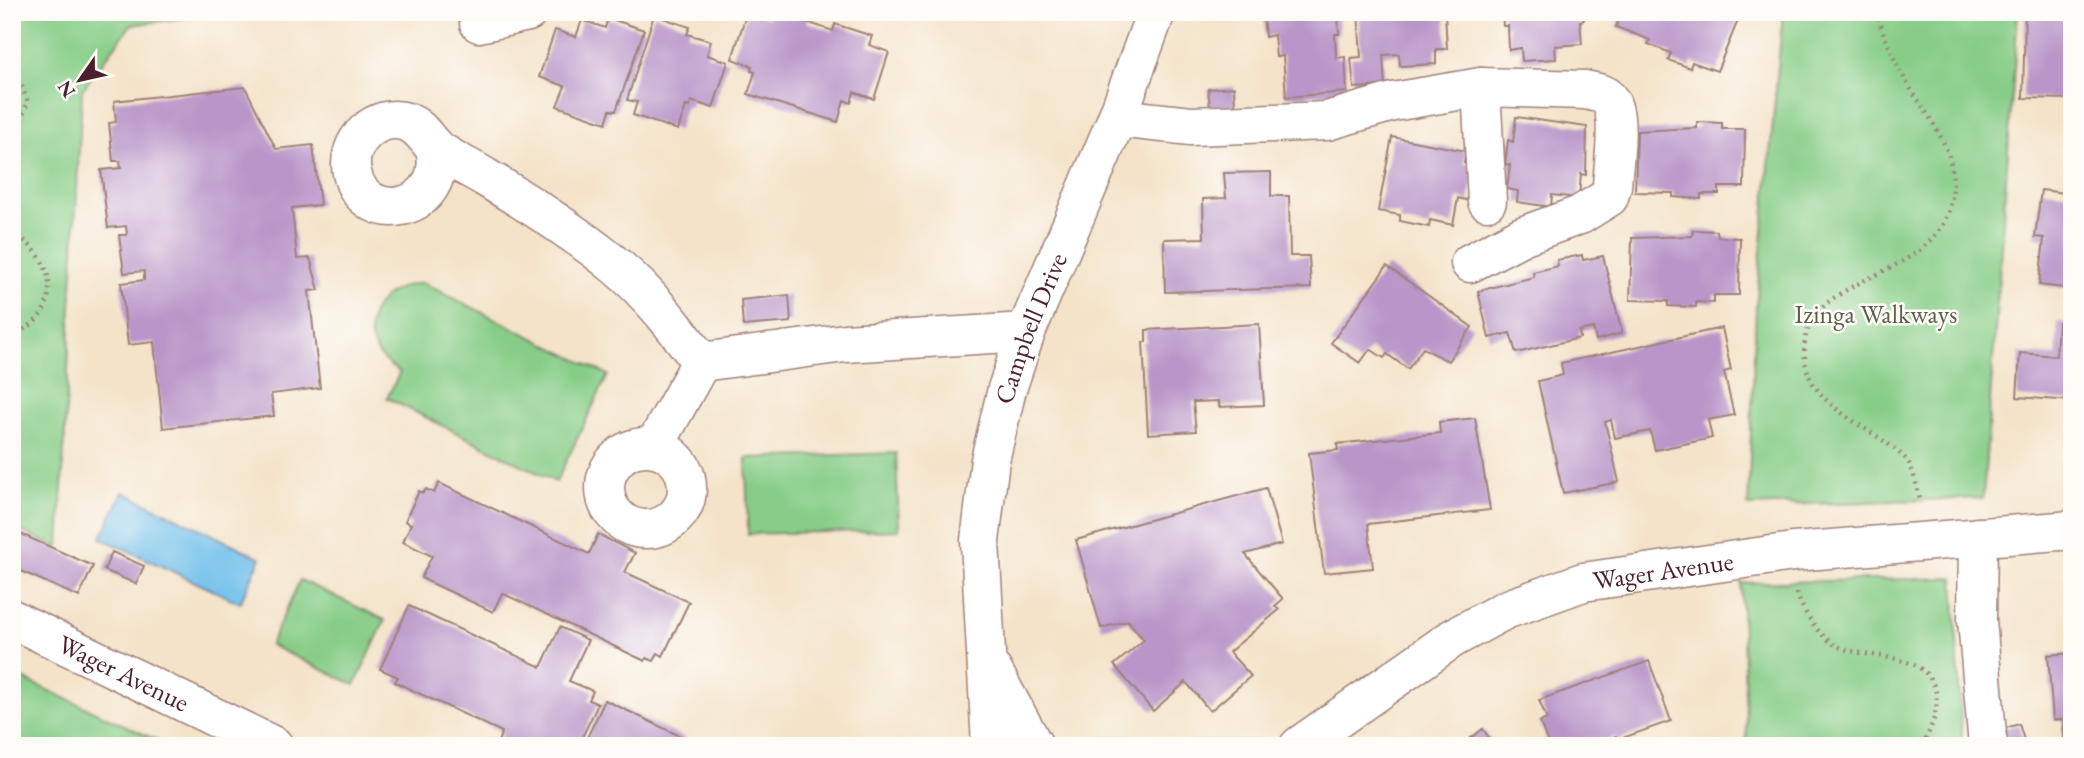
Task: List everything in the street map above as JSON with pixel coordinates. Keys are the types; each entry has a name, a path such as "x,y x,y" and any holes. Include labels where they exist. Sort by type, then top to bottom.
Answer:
{"street":[{"path":"479,23 528,12"},
{"name":"Campbell Drive","path":"991,746 980,541 990,460 1007,388 1026,332 1118,118 1156,12"},
{"path":"1481,87 1487,201"},
{"path":"1118,118 1191,126 1327,121 1393,102 1481,87 1601,94 1610,101 1615,114 1612,186 1609,197 1600,205 1522,236 1470,263"},
{"path":"435,148 491,181 616,266 668,317 701,362"},
{"path":"701,362 845,343 1026,332"},
{"path":"654,447 701,362"},
{"name":"Wager Avenue","path":"1299,746 1453,638 1505,610 1583,582 1793,552 2072,530"},
{"path":"1978,537 1977,620 1987,746"},
{"name":"Wager Avenue","path":"12,619 274,746"},
{"path":"987,659 1034,746"}],"path":[{"path":"1876,12 1901,73 1945,147 1951,169 1952,191 1940,229 1916,255 1833,296 1819,309 1805,341 1805,361 1811,379 1821,395 1907,459 1922,506 1909,507"},
{"path":"12,76 21,84 28,102 21,120 12,127"},
{"path":"12,233 36,251 50,274 47,304 37,319 12,337"},
{"path":"1793,552 1797,596 1815,625 1834,645 1920,667 1932,680 1937,695 1934,717 1922,746"}],"green space":[{"path":"12,12 230,12 131,25 82,90 59,548 12,527"},
{"name":"Izinga Walkways","path":"1783,12 2018,12 1983,498 1748,506 1756,307"},
{"path":"423,283 608,375 556,482 387,398 400,372 384,360 374,347 370,332 371,318 378,305 389,294"},
{"path":"896,453 899,530 748,534 746,458"},
{"path":"1954,578 1962,746 1747,746 1741,583"},
{"path":"300,580 385,620 355,685 270,645"},
{"path":"12,674 170,746 12,746"}],"water":[{"path":"123,492 261,558 240,603 101,538"}],"building":[{"path":"747,12 768,18 770,12 798,12 809,16 806,22 833,31 835,24 872,36 869,45 889,52 874,99 854,92 851,103 844,100 838,122 748,94 755,72 751,71 752,66 732,59"},
{"path":"1263,12 1338,12 1336,58 1345,57 1347,92 1286,97 1283,56 1276,57 1274,35 1265,37"},
{"path":"1358,12 1445,12 1447,49 1436,49 1436,64 1400,66 1399,54 1383,55 1385,86 1354,88 1351,58 1361,57"},
{"path":"1502,12 1584,12 1584,20 1580,21 1582,44 1555,46 1556,59 1522,61 1521,48 1509,50 1508,26 1503,26"},
{"path":"1622,12 1725,12 1739,18 1717,71 1692,62 1690,68 1668,60 1671,53 1648,44 1650,40 1616,27"},
{"path":"2025,12 2072,12 2072,99 2023,98"},
{"path":"654,15 690,27 687,34 711,41 707,55 728,62 713,108 691,101 690,107 686,106 678,130 633,115 637,102 627,100"},
{"path":"608,18 644,30 616,111 610,110 606,123 557,106 565,86 539,77 555,30 576,37 582,20 605,28"},
{"path":"245,87 276,149 313,145 320,205 292,208 297,259 310,258 319,290 309,291 320,388 271,394 274,416 163,428 154,342 128,345 121,283 144,280 144,271 124,273 119,235 127,235 126,226 108,228 101,170 121,168 120,161 113,161 109,123 116,122 114,101"},
{"path":"1234,87 1235,106 1210,108 1208,89"},
{"path":"1516,117 1587,127 1586,175 1581,174 1579,198 1552,195 1551,207 1517,202 1518,191 1507,189 1510,165 1505,164 1508,140 1513,142"},
{"path":"1697,122 1722,123 1722,129 1745,129 1744,187 1719,187 1719,194 1701,194 1701,199 1673,197 1673,193 1635,192 1637,131 1697,128"},
{"path":"1392,137 1466,151 1464,163 1475,165 1469,201 1458,198 1453,225 1430,220 1429,227 1400,221 1400,215 1378,211"},
{"path":"1271,172 1271,196 1289,196 1290,256 1309,256 1311,288 1165,292 1164,239 1204,238 1203,199 1226,198 1224,173"},
{"path":"2041,190 2072,194 2072,289 2039,285 2044,238 2035,237"},
{"path":"1693,230 1717,231 1718,237 1740,238 1739,295 1714,295 1714,303 1696,302 1696,307 1668,306 1668,301 1630,300 1632,238 1692,236"},
{"path":"1582,255 1583,260 1603,256 1622,333 1596,340 1593,328 1579,331 1580,338 1516,353 1510,333 1489,338 1478,291 1534,277 1533,272 1558,266 1557,260"},
{"path":"1387,266 1472,327 1448,361 1423,348 1408,369 1387,354 1384,358 1370,349 1360,363 1331,343"},
{"path":"789,295 791,322 743,326 741,300"},
{"path":"2058,322 2072,323 2072,401 2017,397 2020,353 2056,356"},
{"path":"1259,324 1264,405 1219,407 1219,401 1193,402 1196,431 1148,434 1143,342 1146,342 1146,330"},
{"path":"1722,328 1731,370 1724,372 1734,415 1708,420 1712,438 1655,450 1650,431 1615,438 1611,420 1605,422 1619,482 1563,493 1538,381 1563,375 1561,363"},
{"path":"1475,418 1490,510 1368,524 1373,568 1324,573 1309,453 1338,450 1337,444 1440,433 1439,422"},
{"path":"439,483 589,554 598,534 635,553 625,572 689,602 663,656 658,653 654,661 646,658 645,661 502,593 493,612 421,578 432,556 403,542 411,524 405,521 419,491 423,493 426,489 434,493"},
{"path":"1266,488 1282,544 1245,554 1283,599 1275,606 1279,610 1229,652 1251,676 1210,711 1186,682 1153,711 1114,665 1144,640 1128,621 1101,628 1076,540"},
{"path":"12,530 93,566 79,597 12,567"},
{"path":"112,552 144,566 136,584 104,570"},
{"path":"409,606 541,667 560,627 588,640 569,681 593,691 589,700 598,704 578,746 501,746 497,744 502,732 395,682 398,677 380,669"},
{"path":"2072,653 2072,737 2064,738 2063,720 2053,720 2048,655"},
{"path":"1649,661 1671,721 1617,740 1616,736 1596,746 1549,746 1540,722 1547,719 1539,700"},
{"path":"605,700 701,746 583,746"},
{"path":"2019,724 2026,746 2004,746 1999,730"},
{"path":"1483,729 1495,746 1460,746"}]}
